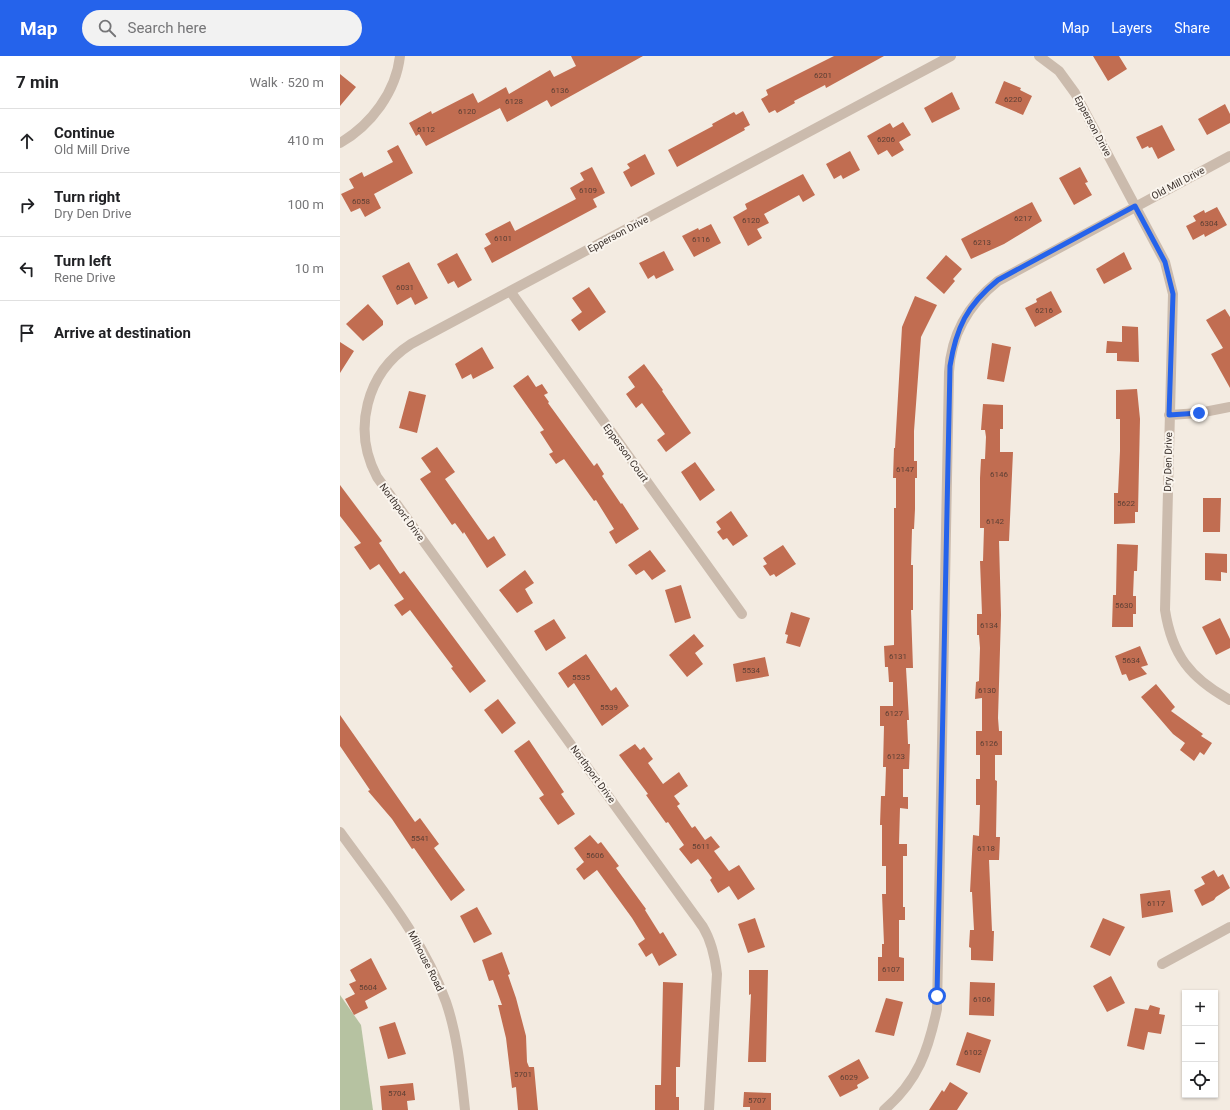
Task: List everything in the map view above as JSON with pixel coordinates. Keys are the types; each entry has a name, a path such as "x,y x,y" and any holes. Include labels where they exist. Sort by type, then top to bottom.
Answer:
{"street":[{"path":"340,143 362,127 379,108 394,80 400,56"},
{"name":"Epperson Drive","path":"374,470 368,454 366,441 365,414 370,395 386,366 411,344 951,56"},
{"name":"Epperson Drive","path":"1039,56 1054,66 1068,81 1135,206"},
{"name":"Old Mill Drive","path":"884,1110 902,1092 920,1065 932,1034 937,1009 949,380 952,346 959,327 970,309 982,294 998,280 1230,156"},
{"name":"Dry Den Drive","path":"1135,206 1165,262 1173,294 1165,610 1168,629 1172,642 1189,670 1204,684 1230,700"},
{"name":"Epperson Court","path":"510,291 742,614"},
{"path":"1169,415 1199,413 1230,407"},
{"name":"Northport Drive","path":"374,470 388,492 703,927 709,938 715,956 717,974 709,1110"},
{"name":"Milhouse Road","path":"340,832 419,943 434,972 446,1003 456,1042 465,1110"},
{"path":"1162,964 1230,927"}],"green space":[{"path":"340,995 361,1025 373,1110 340,1110"}],"building":[{"path":"571,56 643,56 551,107 547,100 507,122 500,108 426,146 419,134 416,136 409,123 431,111 432,114 473,93 478,103 506,87 509,94 550,70 554,77 576,66"},
{"path":"834,56 884,56 826,88 825,85 794,101 795,103 777,113 775,110 769,113 761,99 768,95 766,90"},
{"path":"1093,56 1119,56 1127,69 1108,81"},
{"path":"340,74 356,87 340,106"},
{"path":"1004,81 1021,88 1020,90 1032,96 1023,115 995,103"},
{"path":"952,92 960,109 932,123 924,108"},
{"path":"1225,104 1230,114 1230,123 1207,135 1198,119"},
{"path":"743,111 750,125 744,128 745,130 677,167 668,150 713,126 712,124 734,112 736,115"},
{"path":"903,122 911,135 899,142 904,150 892,157 887,150 878,155 867,136 890,123 893,128"},
{"path":"1162,125 1175,150 1158,159 1152,147 1149,148 1148,146 1142,149 1136,137"},
{"path":"398,145 413,173 374,194 381,208 365,217 360,208 351,212 341,194 354,188 349,179 362,172 364,177 393,162 387,151"},
{"path":"850,151 860,170 843,179 841,175 834,179 826,164"},
{"path":"645,154 655,174 631,187 623,172 630,168 627,164"},
{"path":"592,167 605,193 593,199 597,207 492,263 484,248 491,244 485,234 510,221 515,231 576,199 570,188 584,180 580,173"},
{"path":"1080,167 1088,182 1085,183 1092,195 1074,205 1059,178"},
{"path":"803,174 815,195 803,202 799,195 764,214 769,223 757,229 762,238 748,246 733,217 747,209 745,204"},
{"path":"1032,202 1042,221 1004,244 971,259 961,239"},
{"path":"1217,207 1227,225 1205,237 1204,234 1193,240 1186,226 1196,221 1193,216 1204,210 1205,213"},
{"path":"711,224 721,243 694,257 682,236 698,228 699,230"},
{"path":"664,251 674,270 656,279 654,275 648,279 639,263"},
{"path":"1124,252 1132,269 1104,284 1096,269"},
{"path":"457,253 472,280 458,288 454,281 448,284 437,264"},
{"path":"946,255 962,269 953,279 955,281 944,294 926,278"},
{"path":"409,262 428,298 415,305 411,297 397,305 382,276"},
{"path":"589,287 606,312 579,331 571,320 582,312 572,298"},
{"path":"1051,291 1062,312 1035,327 1025,308 1037,302 1036,299"},
{"path":"915,296 937,305 921,337 914,431 914,461 917,461 917,478 915,478 915,509 914,529 912,529 911,565 913,565 913,610 911,610 913,668 906,668 909,720 907,720 908,744 910,744 909,769 903,769 903,797 908,797 908,809 900,808 899,844 907,844 907,856 903,856 903,907 905,907 905,920 899,920 899,957 904,958 904,981 878,981 878,957 882,957 882,944 884,944 882,894 886,894 886,866 882,866 882,825 880,825 881,796 885,796 886,767 883,767 884,726 880,726 880,706 893,706 893,682 889,682 888,667 885,667 884,646 894,645 894,508 896,508 896,478 893,478 894,448 902,327"},
{"path":"368,304 383,321 383,325 363,341 346,324"},
{"path":"1225,309 1230,317 1230,388 1211,354 1223,348 1206,320"},
{"path":"1122,326 1138,327 1139,362 1117,361 1117,353 1106,353 1107,341 1122,342"},
{"path":"340,342 354,351 340,373"},
{"path":"992,343 1011,347 1004,382 987,379"},
{"path":"482,347 494,368 473,379 471,374 462,379 455,364"},
{"path":"644,364 691,433 666,452 657,440 665,434 642,403 636,408 626,394 635,387 628,377"},
{"path":"528,375 536,387 542,384 548,393 544,395 549,402 548,403 594,466 597,463 604,474 602,476 639,529 616,544 609,532 614,529 596,500 594,501 564,459 556,464 549,454 553,452 540,432 544,430 513,386"},
{"path":"1137,389 1140,419 1138,512 1135,512 1135,523 1114,524 1114,493 1118,493 1120,451 1120,419 1116,419 1116,390"},
{"path":"409,391 426,395 417,433 399,428"},
{"path":"983,404 1003,405 1003,429 1000,429 1000,452 1013,452 1009,541 999,541 1001,615 998,718 999,731 1002,731 1002,755 995,755 995,780 997,781 996,837 1000,837 999,860 989,860 992,931 994,931 993,961 971,960 971,948 969,947 970,930 974,930 972,892 970,892 973,835 979,836 980,805 976,805 976,779 980,779 980,755 976,755 976,731 982,731 982,698 975,699 976,682 979,681 980,648 979,635 977,635 977,614 982,614 980,561 983,561 984,528 980,528 980,478 981,459 985,459 986,437 985,430 981,430"},
{"path":"437,447 455,472 445,479 488,540 494,536 506,555 487,568 464,532 463,534 455,523 452,525 420,479 431,472 421,458"},
{"path":"695,462 715,490 700,501 681,472"},
{"path":"340,485 382,541 379,543 400,574 404,571 486,681 470,693 451,668 453,667 410,610 402,616 394,605 404,599 379,564 370,570 354,547 361,543 340,516"},
{"path":"1203,498 1221,498 1220,532 1203,532"},
{"path":"731,511 748,536 733,546 727,538 723,540 717,532 721,529 716,522"},
{"path":"1117,544 1138,545 1137,571 1134,571 1133,596 1136,596 1136,614 1133,614 1133,627 1112,627 1113,595 1116,595"},
{"path":"783,545 796,564 776,577 774,574 770,576 763,566 767,564 763,558"},
{"path":"650,550 666,571 652,580 644,570 636,575 628,565"},
{"path":"1205,553 1227,554 1227,573 1221,572 1221,581 1205,580"},
{"path":"525,570 534,583 525,589 533,603 517,613 499,590"},
{"path":"681,585 691,618 675,623 665,590"},
{"path":"791,612 810,618 800,647 786,643 788,635 785,634"},
{"path":"1220,618 1230,639 1230,648 1216,655 1202,627"},
{"path":"554,619 566,638 546,651 534,631"},
{"path":"694,634 704,646 695,653 703,664 687,677 669,655"},
{"path":"1140,646 1148,665 1141,667 1147,674 1129,681 1126,674 1122,675 1115,656"},
{"path":"586,654 611,691 616,687 629,706 602,726 574,683 568,688 558,673"},
{"path":"765,657 769,676 736,682 733,664"},
{"path":"1156,684 1175,707 1171,711 1203,734 1201,736 1212,743 1204,755 1200,752 1194,761 1180,750 1185,743 1173,734 1141,697"},
{"path":"498,699 516,723 502,734 484,710"},
{"path":"340,715 415,822 420,818 439,844 434,848 465,890 451,901 414,848 412,849 392,819 368,791 370,790 340,746"},
{"path":"529,740 564,792 561,794 575,814 558,825 539,798 544,795 514,751"},
{"path":"635,744 640,750 644,747 653,759 648,763 663,784 679,772 688,786 674,796 680,804 677,806 692,828 695,826 705,840 711,836 720,847 714,851 729,871 739,865 755,889 738,900 729,886 718,893 710,880 712,878 698,859 691,864 679,849 684,845 668,822 666,823 646,795 648,794 619,755"},
{"path":"590,835 598,844 601,842 619,866 616,868 646,909 645,910 660,934 663,932 677,955 659,966 652,953 646,957 638,944 645,939 632,918 597,870 584,880 576,869 584,862 574,848"},
{"path":"1214,870 1218,877 1223,874 1230,888 1214,900 1202,906 1194,890 1205,884 1201,877"},
{"path":"1170,890 1173,912 1142,918 1140,894"},
{"path":"477,907 492,934 474,943 460,916"},
{"path":"755,918 765,947 748,953 738,924"},
{"path":"1103,918 1125,927 1110,956 1090,947"},
{"path":"502,952 510,974 508,975 526,1036 527,1062 529,1067 534,1067 538,1110 518,1110 516,1087 512,1088 506,1038 498,1005 502,1005 493,980 489,981 482,960"},
{"path":"371,958 387,989 365,1001 368,1008 354,1015 345,999 355,994 349,984 356,981 350,970"},
{"path":"749,970 768,970 766,1062 748,1062 751,994 749,995"},
{"path":"1111,976 1125,1003 1107,1012 1093,986"},
{"path":"663,982 683,983 680,1067 676,1067 676,1097 679,1097 679,1110 655,1110 655,1085 661,1085"},
{"path":"970,982 995,983 994,1016 969,1015"},
{"path":"886,998 903,1002 894,1036 875,1032"},
{"path":"1150,1005 1160,1008 1159,1014 1165,1015 1161,1034 1148,1032 1144,1050 1127,1046 1135,1008 1148,1010"},
{"path":"395,1022 406,1054 388,1059 379,1027"},
{"path":"967,1032 991,1040 980,1073 956,1065"},
{"path":"859,1059 869,1078 857,1085 858,1088 840,1097 828,1076"},
{"path":"950,1082 968,1093 957,1110 929,1110 942,1090 944,1092"},
{"path":"413,1083 415,1100 407,1101 408,1110 382,1110 380,1086"},
{"path":"744,1092 771,1093 771,1110 750,1110 750,1107 743,1107"}],"route":[{"path":"937,996 950,366 952,346 959,327 970,309 982,294 998,280 1135,206 1165,262 1173,294 1169,415 1199,413"}]}
